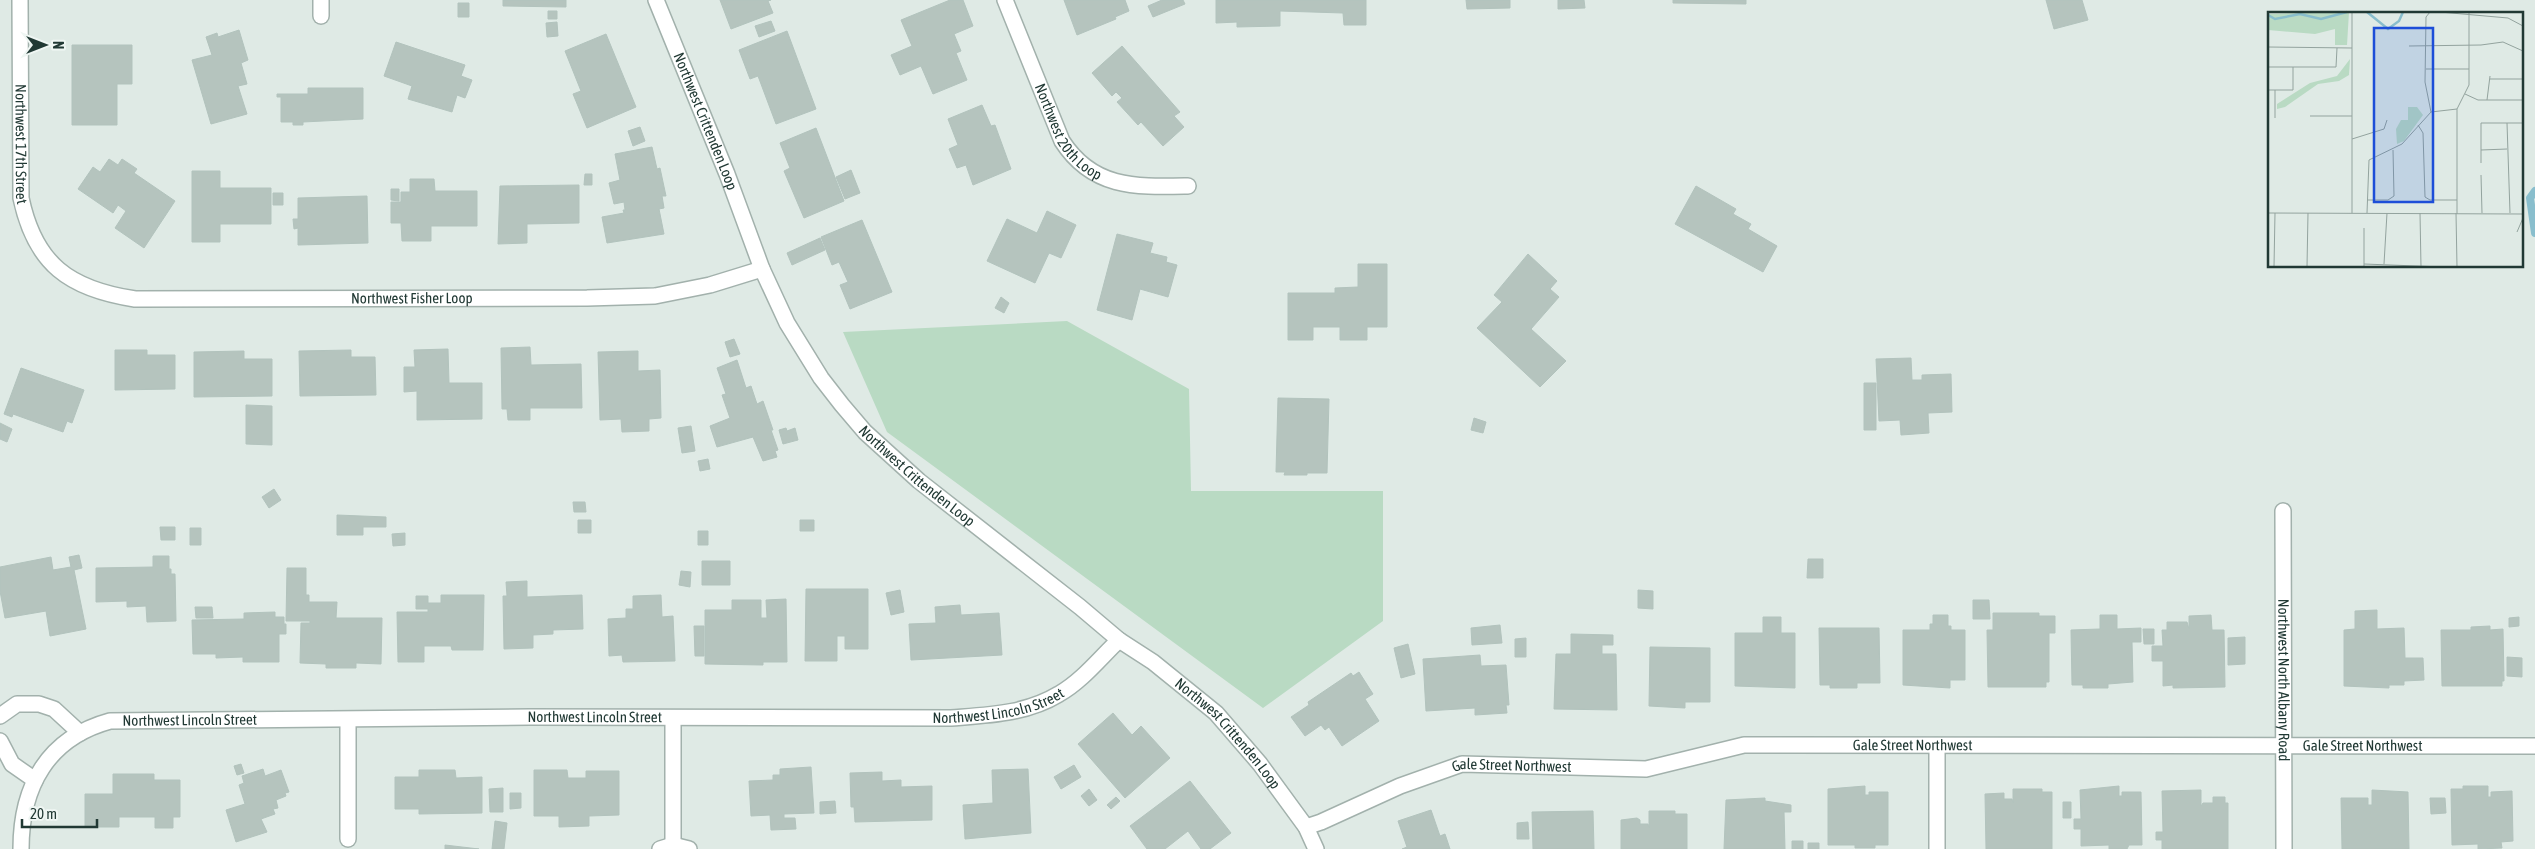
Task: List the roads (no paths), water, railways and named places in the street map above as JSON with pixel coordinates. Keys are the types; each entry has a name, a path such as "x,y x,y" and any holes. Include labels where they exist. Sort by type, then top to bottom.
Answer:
{"street":[{"name":"Northwest 17th Street","path":"20,0 21,198 26,223 40,251 62,274"},
{"path":"321,0 321,16"},
{"name":"Northwest Crittenden Loop","path":"656,0 727,174 762,269 787,323 821,378 865,432 919,481 1080,607 1119,640 1153,662 1216,713 1240,737 1306,827 1316,849"},
{"name":"Northwest 20th Loop","path":"1005,0 1062,141 1072,156 1098,176 1119,182 1139,187 1188,186"},
{"name":"Northwest Fisher Loop","path":"62,274 78,284 108,295 135,299 587,298 655,296 710,285 762,269"},
{"name":"Northwest North Albany Road","path":"2284,510 2284,849"},
{"name":"Northwest Lincoln Street","path":"21,849 22,816 29,790 53,753 80,733 110,721 530,717 673,719 951,718 1011,713 1037,706 1060,694 1080,678 1119,640"},
{"path":"0,716 17,704 39,704 54,709 80,733"},
{"path":"673,719 667,847 689,849"},
{"path":"348,720 348,839"},
{"path":"0,740 12,764 35,780"},
{"name":"Gale Street Northwest","path":"1306,827 1400,786 1462,764 1646,768 1744,746 2535,746"},
{"path":"1937,746 1937,849"}],"waterway":[{"path":"2535,191 2530,198 2535,233"}]}
